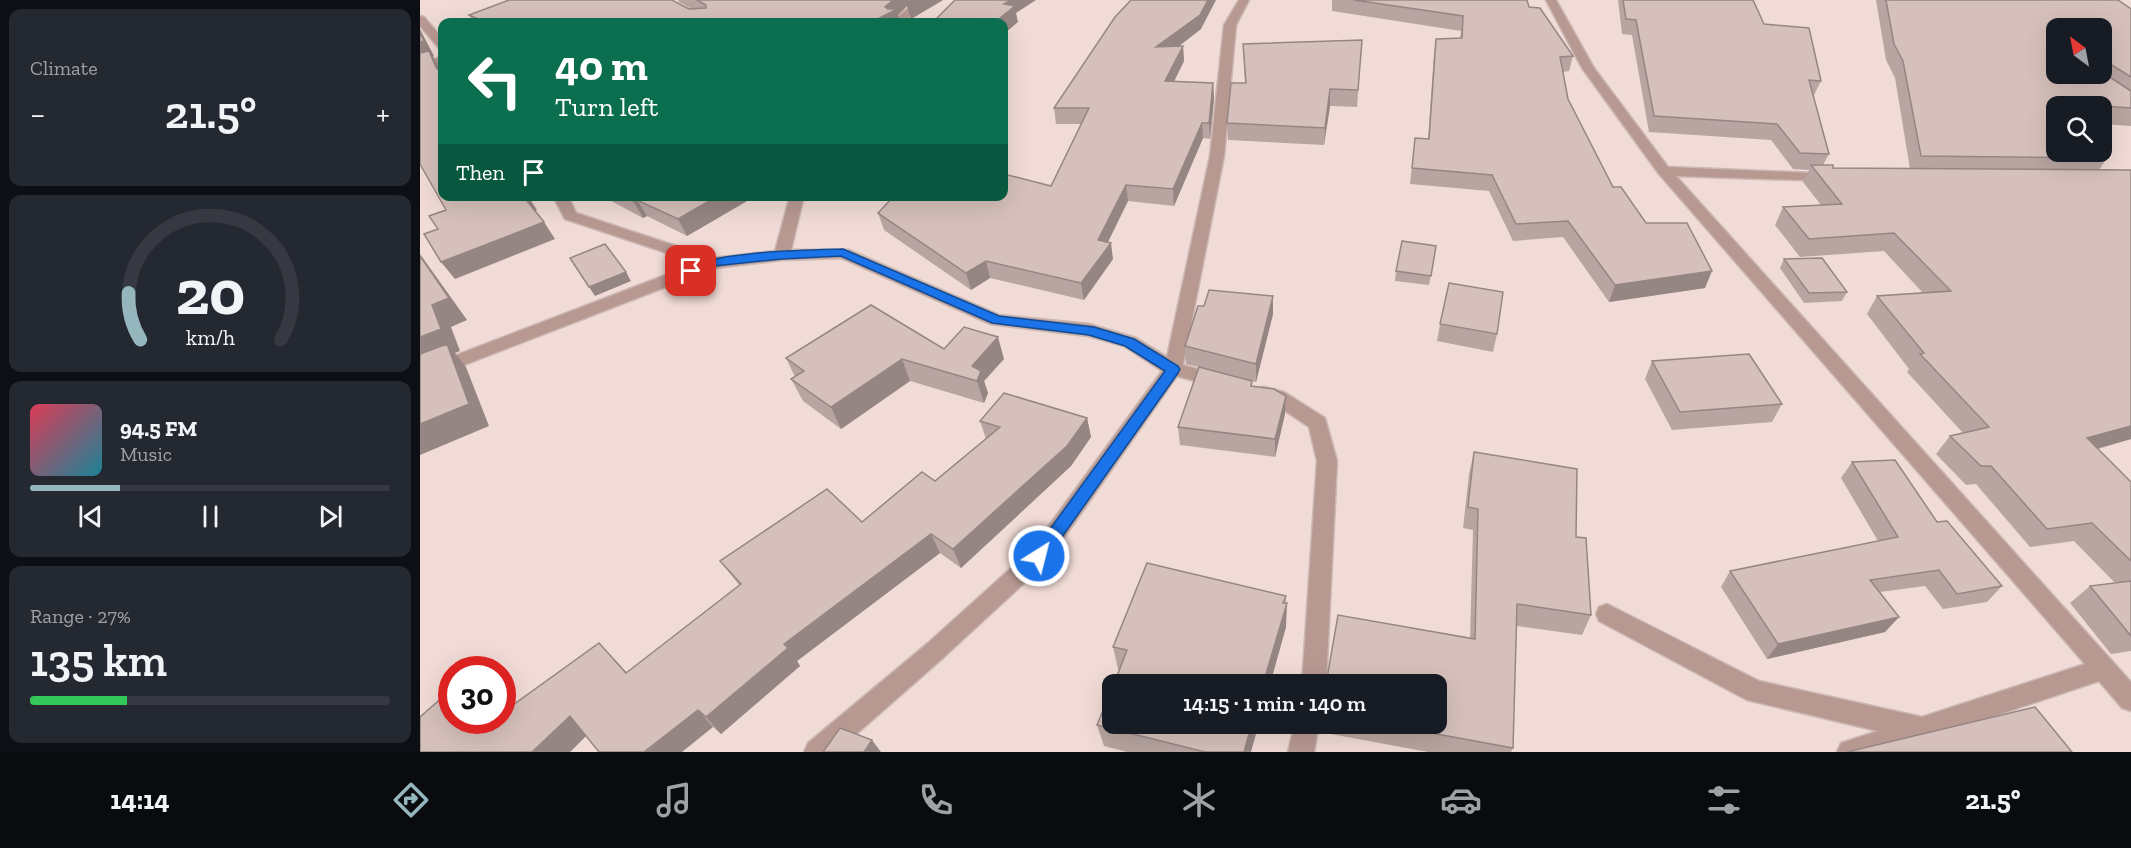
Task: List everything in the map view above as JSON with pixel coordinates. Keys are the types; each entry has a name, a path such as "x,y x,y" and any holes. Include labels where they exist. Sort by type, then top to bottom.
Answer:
{"street":[{"path":"902,18 925,0"},
{"path":"817,752 936,650 1039,556 1173,369 1217,156 1230,25 1244,0"},
{"path":"1551,0 1562,26 1605,94 1664,171 2131,699"},
{"path":"420,19 438,40"},
{"path":"420,66 438,62"},
{"path":"1664,171 1849,177"},
{"path":"562,201 570,216 712,263"},
{"path":"782,255 796,201"},
{"path":"420,376 712,263 782,255 843,253 996,320 1089,330 1130,342 1173,369 1277,397 1318,423 1327,461 1315,674"},
{"path":"1607,614 1755,692 1920,728"},
{"path":"1850,752 2104,669"},
{"path":"1301,752 1304,734"}],"building":[{"path":"509,0 672,0 689,9 706,8 706,5 697,0 893,0 885,7 897,9 880,18 476,18 469,15"},
{"path":"955,0 1011,0 1004,4 1015,6 1000,18 937,18"},
{"path":"1131,0 1208,0 1200,15 1156,47 1183,46 1165,81 1213,83 1209,123 1202,123 1173,189 1126,185 1098,240 1111,243 1081,283 986,261 966,273 878,213 889,201 1008,201 1008,175 1051,186 1089,108 1054,108 1115,17"},
{"path":"1354,0 1527,0 1529,7 1540,8 1573,56 1560,57 1568,99 1613,187 1621,187 1646,223 1687,223 1712,271 1615,285 1568,221 1516,224 1492,175 1412,168 1415,138 1429,139 1436,39 1462,38 1463,16"},
{"path":"1623,0 1753,0 1764,24 1809,28 1821,81 1809,80 1829,154 1800,153 1777,124 1654,116 1636,20 1626,19"},
{"path":"1886,0 2118,0 2131,9 2131,77 2112,65 2112,18 2046,18 2046,84 2112,84 2112,79 2131,91 2131,108 2112,107 2112,96 2046,96 2046,157 1921,156 1903,61 1894,44"},
{"path":"1362,40 1358,90 1330,89 1325,128 1227,123 1231,83 1246,83 1243,44"},
{"path":"429,51 438,69 438,196 420,164 420,53"},
{"path":"1811,165 1833,165 1833,168 2131,170 2131,426 2087,438 2131,482 2131,561 2092,523 2047,529 1991,466 1981,466 1950,436 1989,427 1920,354 1924,353 1877,296 1951,291 1894,233 1809,239 1783,207 1842,204"},
{"path":"441,201 527,201 544,222 441,262 424,234 438,229 429,216 446,210"},
{"path":"639,201 709,201 678,219"},
{"path":"1402,241 1436,246 1431,276 1396,271"},
{"path":"605,244 626,272 589,287 570,258"},
{"path":"420,256 449,298 432,305 441,329 420,337"},
{"path":"1822,258 1847,292 1809,293 1784,259"},
{"path":"1449,283 1503,292 1497,334 1440,324"},
{"path":"1209,290 1273,296 1256,364 1185,346 1198,306 1204,306"},
{"path":"871,305 944,349 964,327 998,337 972,366 981,371 977,381 902,359 831,407 791,379 804,371 786,358"},
{"path":"447,344 469,404 420,424 420,354"},
{"path":"1749,354 1782,404 1680,412 1652,361"},
{"path":"1199,367 1252,381 1251,386 1274,389 1286,396 1275,439 1178,427"},
{"path":"1004,393 1087,418 1067,446 953,549 931,534 784,644 788,648 706,717 698,710 644,752 599,752 570,716 532,752 420,752 420,717 438,701 438,734 516,734 516,703 599,643 626,673 741,584 720,561 827,489 862,522 922,472 935,481 1000,427 980,421"},
{"path":"1474,452 1577,469 1576,537 1586,538 1591,615 1517,604 1513,748 1437,734 1447,734 1447,674 1328,674 1338,615 1475,639 1478,509 1468,507"},
{"path":"1895,460 1937,522 1947,521 2002,586 1957,594 1939,570 1870,580 1899,617 1778,644 1730,571 1898,537 1852,462"},
{"path":"1147,563 1286,596 1283,603 1287,603 1266,674 1118,674 1127,650 1113,647"},
{"path":"2131,581 2131,636 2090,586"},
{"path":"2035,707 2072,752 1847,752"},
{"path":"1102,713 1102,726 1097,725"},
{"path":"840,728 872,740 864,752 823,752"},
{"path":"1133,734 1249,734 1244,752 1205,752"}],"route":[{"path":"691,271 712,263 782,255 843,253 996,320 1089,330 1130,342 1173,369 1039,556"}]}
